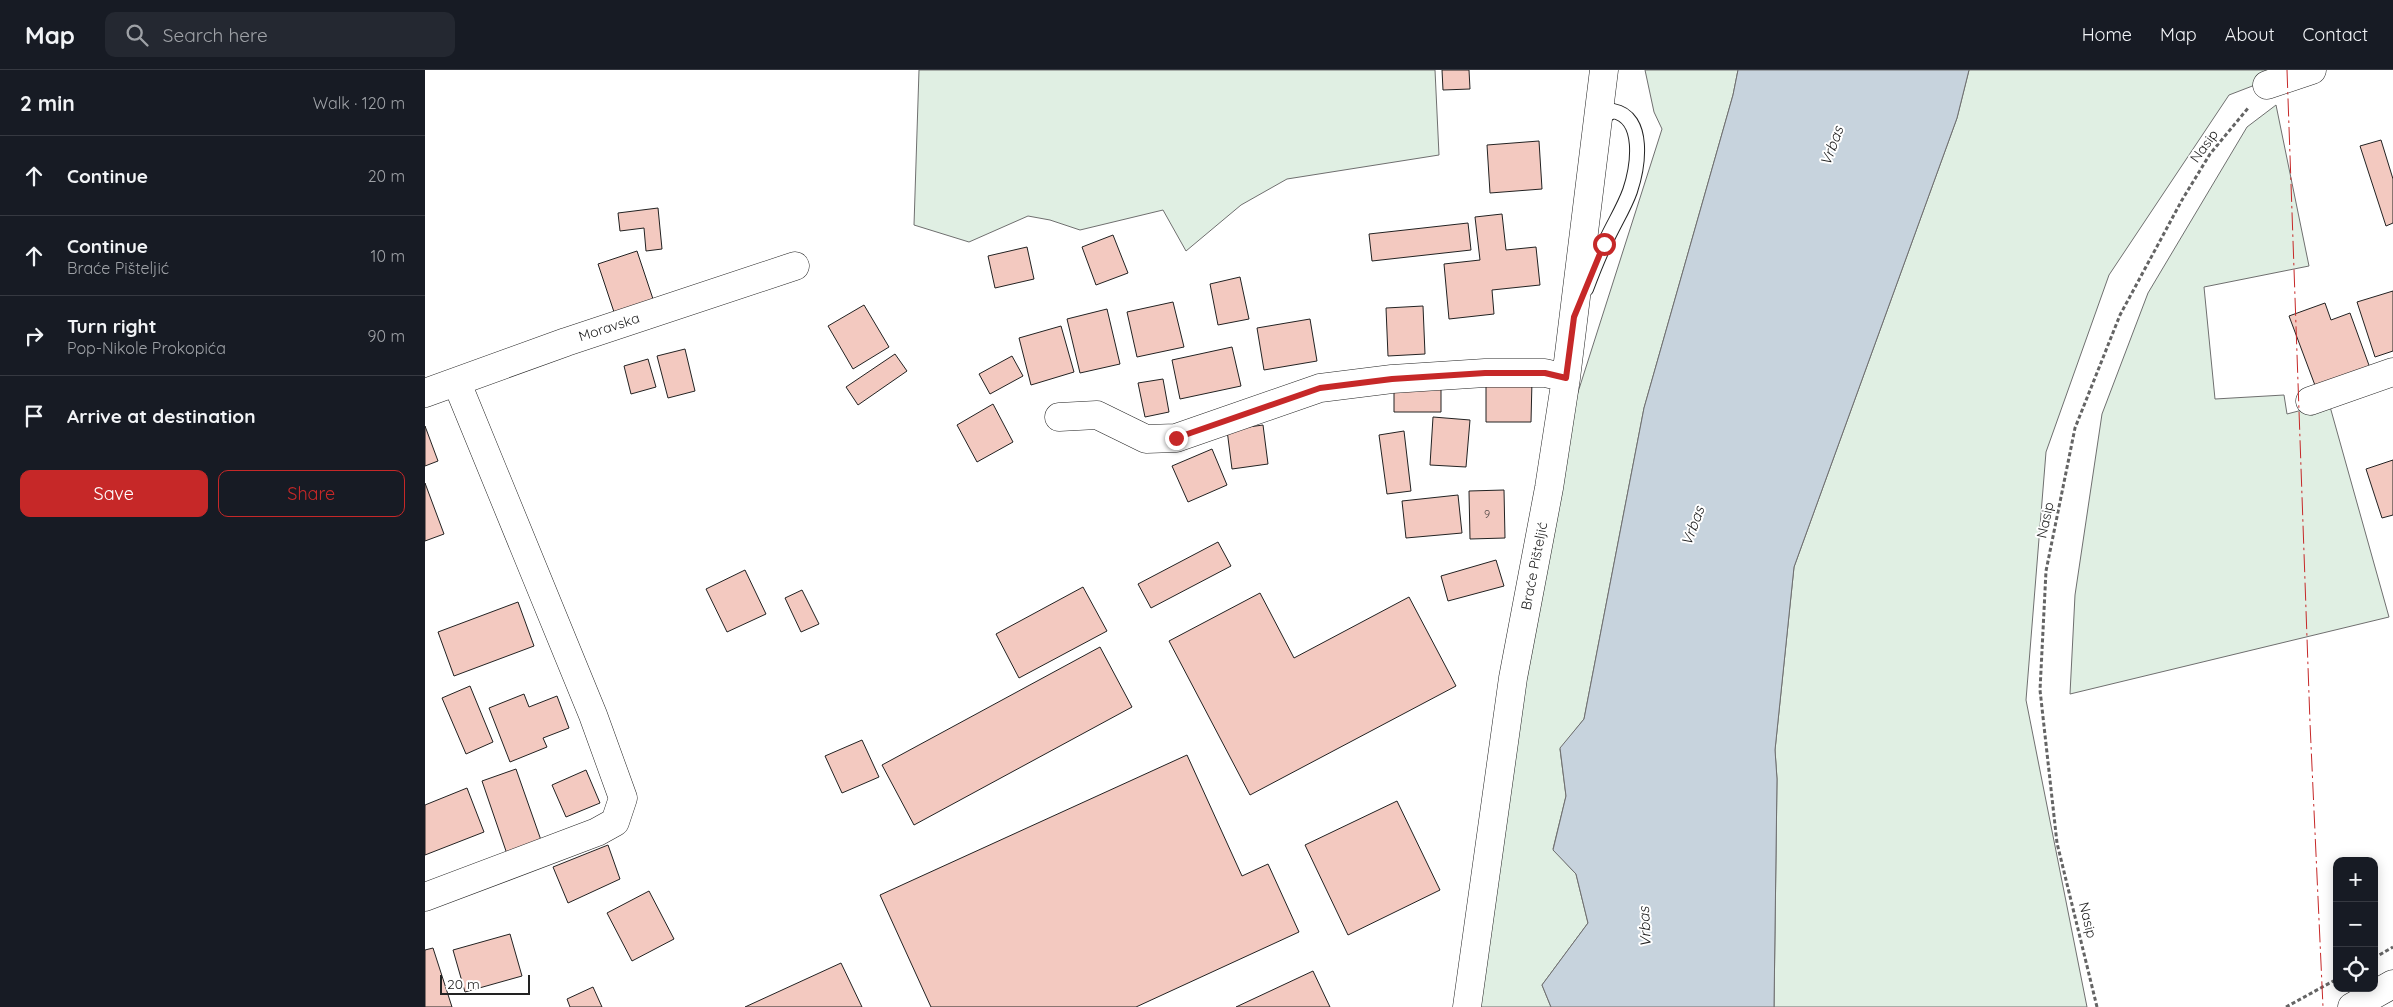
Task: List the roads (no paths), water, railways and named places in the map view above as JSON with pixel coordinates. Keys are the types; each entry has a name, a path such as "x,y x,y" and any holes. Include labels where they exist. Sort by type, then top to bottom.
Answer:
{"street":[{"name":"Braće Pišteljić","path":"1467,1007 1513,678 1566,378 1604,70"},
{"path":"2267,86 2312,70"},
{"name":"Moravska","path":"425,393 566,342 795,266"},
{"path":"2309,401 2393,372"},
{"path":"1059,417 1097,415 1145,439 1176,438 1320,388 1392,379 1485,373 1545,373 1566,378"},
{"path":"425,897 597,832 615,822 623,798 593,716 457,383"},
{"path":"2352,1007 2393,984"}],"lane":[{"path":"1574,317 1604,244 1630,191 1636,158 1637,138 1627,118 1621,112 1613,111 1604,116 1598,126"}],"water":[{"name":"Vrbas","path":"1738,70 1969,70 1957,118 1794,567 1775,750 1777,779 1774,1007 1551,1007 1542,985 1588,923 1576,874 1553,850 1566,796 1560,748 1584,719 1644,408 1733,95"}]}
